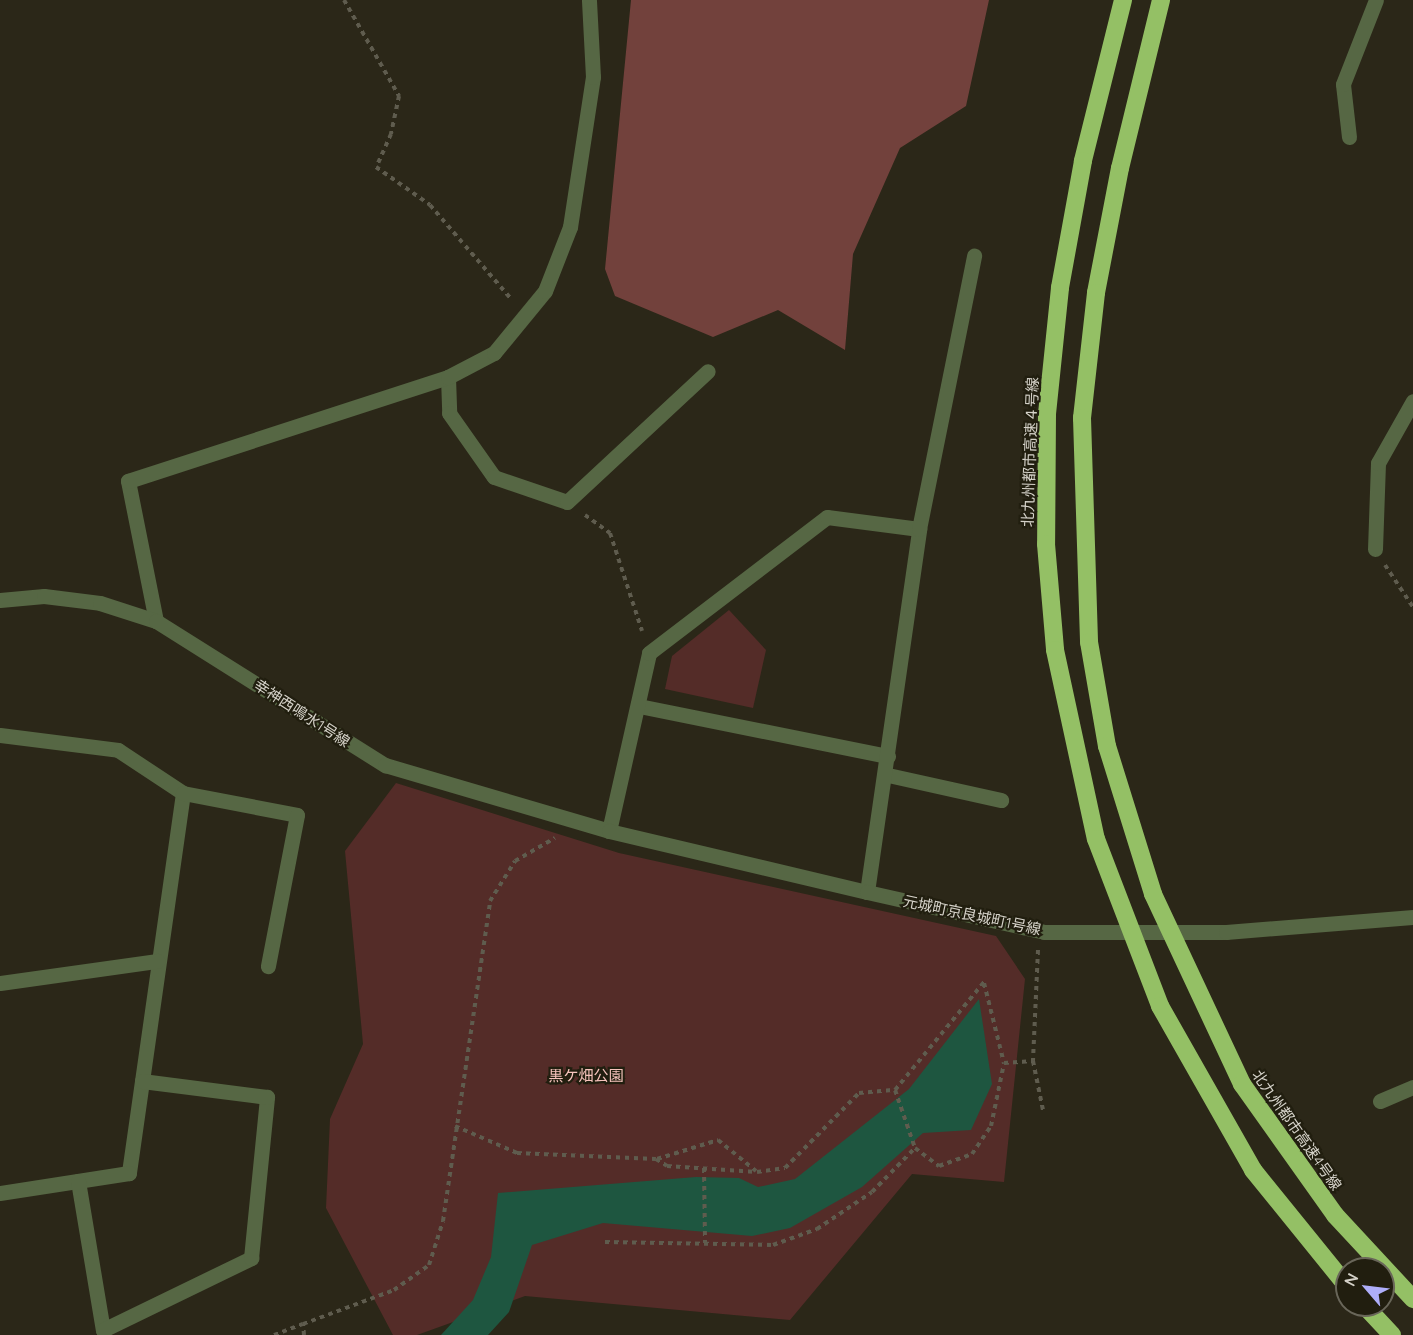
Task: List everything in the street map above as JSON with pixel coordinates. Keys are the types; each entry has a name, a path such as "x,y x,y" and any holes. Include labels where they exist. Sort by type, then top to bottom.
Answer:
{"highway":[{"name":"北九州都市高速４号線","path":"1123,0 1083,161 1060,288 1047,414 1046,544 1055,650 1074,754 1118,904 1160,1006 1211,1103 1278,1204 1335,1272"},
{"name":"北九州都市高速4号線","path":"1161,0 1120,168 1096,293 1082,418 1089,642 1107,746 1153,894 1242,1084 1335,1215 1413,1299"},
{"path":"1376,1317 1392,1335"}],"street":[{"path":"156,621 128,481 448,377 494,353 526,317 544,291 570,226 593,77 589,0"},
{"path":"1349,137 1343,84 1376,0"},
{"path":"867,892 888,775 888,756 919,529 974,255"},
{"path":"448,377 449,414 494,477 567,502 708,371"},
{"path":"1375,549 1378,463 1413,401"},
{"path":"609,831 639,706 649,653 827,517 919,529"},
{"name":"幸神西鳴水1号線","path":"0,600 44,596 100,603 156,621 197,642 316,726 385,765 609,831"},
{"path":"639,706 888,756"},
{"path":"0,735 118,750 183,793 297,815 268,966"},
{"path":"888,775 1001,800"},
{"path":"0,1193 129,1173 157,961 183,793"},
{"name":"元城町京良城町1号線","path":"609,831 1044,932 1226,933 1413,917"},
{"path":"0,984 157,961"},
{"path":"78,1180 103,1330 251,1258 267,1097 142,1081"},
{"path":"1380,1101 1413,1087"}],"path":[{"path":"344,0 399,96 391,134 376,167 430,205 526,317"},
{"path":"567,502 609,533 649,653"},
{"path":"1375,549 1413,607"},
{"path":"274,1335 394,1290 429,1265 443,1221 455,1126 490,901 515,861 563,837"},
{"path":"1033,963 1033,1061 1043,1110"},
{"path":"656,1159 667,1166 757,1172 785,1168 859,1093 895,1090 984,982 1004,1063 991,1126 972,1154 939,1166 915,1148 895,1090"},
{"path":"1004,1063 1033,1061"},
{"path":"455,1126 517,1153 656,1159 718,1140 757,1172"},
{"path":"605,1242 773,1245 817,1229 872,1192 915,1148"},
{"path":"704,1168 705,1243"},
{"path":"303,1324 304,1335"}],"green space":[{"path":"729,610 766,650 753,708 665,689 672,656"},
{"name":"黒ケ畑公園","path":"396,783 619,853 996,936 1025,979 1004,1182 912,1174 790,1320 525,1296 417,1335 393,1335 326,1208 330,1119 363,1044 345,851"}],"shaded area":[{"path":"631,0 989,0 966,106 900,148 853,254 845,350 778,310 713,337 615,296 605,269"},
{"path":"979,999 992,1084 971,1130 923,1133 862,1187 790,1228 752,1236 603,1223 532,1245 509,1312 488,1335 441,1335 473,1300 491,1257 498,1193 696,1177 739,1178 758,1187 795,1179 909,1089"}]}
